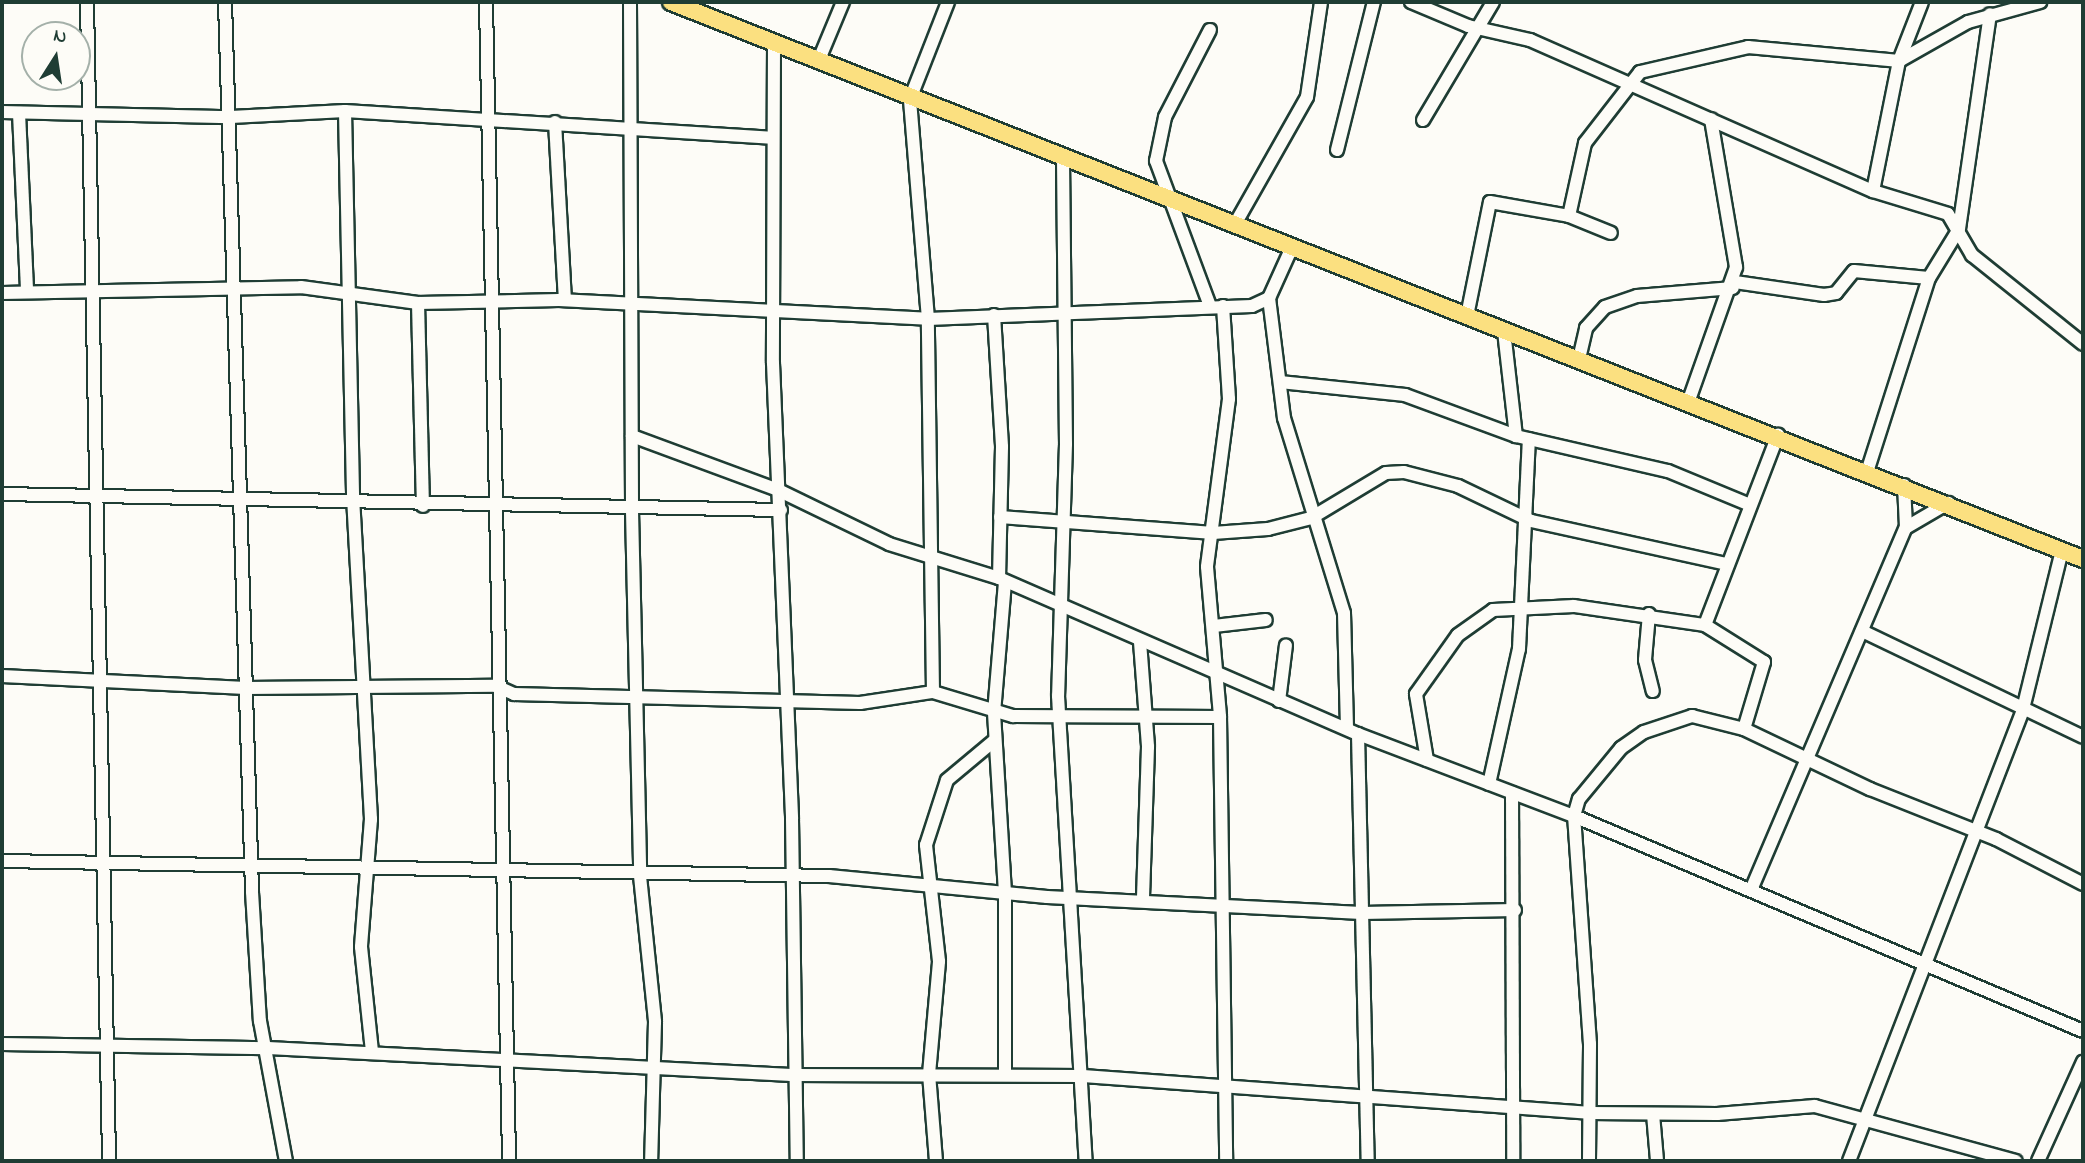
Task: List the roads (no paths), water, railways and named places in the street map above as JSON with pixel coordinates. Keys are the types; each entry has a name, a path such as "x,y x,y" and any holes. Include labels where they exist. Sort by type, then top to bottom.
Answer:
{"main road":[{"path":"671,2 1234,226 1868,469 2083,559"}],"street":[{"path":"87,2 97,290 109,1161"},
{"path":"225,2 238,287 240,495 260,1021 268,1048 286,1161"},
{"path":"486,2 496,686 509,1161"},
{"path":"630,2 632,511 639,695 640,876 655,1065 651,1161"},
{"path":"818,62 843,2"},
{"path":"933,692 936,558 928,319 910,99 948,2"},
{"path":"1234,226 1307,97 1321,2"},
{"path":"1337,150 1374,2"},
{"path":"1411,2 1475,28 1520,36 1873,191 1948,214 1972,255 2083,344"},
{"path":"1423,120 1475,28 1493,2"},
{"path":"1873,191 1899,61 1922,2"},
{"path":"1569,216 1585,143 1627,84 1640,72 1748,47 1899,61 1990,14 2040,2"},
{"path":"1868,469 1929,278 1959,229 1990,14"},
{"path":"1210,30 1158,137 1158,174 1173,202 1216,306 1230,387 1207,587 1214,626 1220,717 1226,1161"},
{"path":"774,44 771,138 772,314 792,876 791,1075 797,1161"},
{"path":"345,111 351,291 353,497 364,686 368,864 361,947 372,1052"},
{"path":"2,112 231,117 345,111 555,122 771,138"},
{"path":"19,113 27,291"},
{"path":"1689,400 1734,285 1735,252 1711,119"},
{"path":"555,122 565,300"},
{"path":"1063,159 1064,526 1059,608 1060,713 1073,897 1086,1161"},
{"path":"1466,316 1490,202 1569,216 1611,233"},
{"path":"1292,247 1269,298 1280,382 1311,517 1344,612 1362,913 1368,1161"},
{"path":"1579,359 1586,328 1605,307 1637,296 1734,285 1824,295 1836,293 1854,271 1929,278"},
{"path":"2,293 238,287 351,291 418,303 565,300 772,314 928,319 1062,310 1216,306 1269,298"},
{"path":"418,303 423,506"},
{"path":"994,315 1002,580 994,713 1005,894 1005,1073"},
{"path":"1504,331 1516,436"},
{"path":"1280,382 1405,395 1516,436 1668,471 1750,505"},
{"path":"1705,625 1726,564 1779,435"},
{"path":"632,436 778,490 889,544 1002,580 1059,608 1279,701 1574,816 2083,1031"},
{"path":"1489,784 1519,649 1521,516 1529,439"},
{"path":"1000,517 1064,526 1213,533 1279,528 1311,517 1393,472 1458,486 1521,516 1726,564"},
{"path":"1751,890 1809,760 1906,527 1904,485"},
{"path":"2,494 353,497 423,506 493,503 632,511 781,510"},
{"path":"1906,527 1948,503"},
{"path":"1849,1161 2023,709 2062,550"},
{"path":"1427,760 1416,698 1426,677 1471,624 1518,605 1649,614 1705,625 1764,662 1744,729"},
{"path":"1649,614 1645,660 1653,691"},
{"path":"1214,626 1266,620"},
{"path":"1862,632 2083,737"},
{"path":"1140,642 1146,715 1143,901"},
{"path":"1279,701 1286,645"},
{"path":"2,676 246,688 496,686 514,694 639,695 785,702 872,703 933,692 994,713 1220,717"},
{"path":"1589,1161 1590,1113 1574,816 1579,799 1620,748 1644,732 1692,716 1744,729 1809,760 1977,831 2083,884"},
{"path":"936,1161 929,1074 939,961 926,883 926,845 940,792 995,740"},
{"path":"1512,793 1515,910 1511,1105 1513,1161"},
{"path":"2,860 252,865 368,864 640,876 792,876 926,883 1005,894 1362,913 1515,910"},
{"path":"2,1044 372,1052 655,1065 791,1075 1005,1073 1083,1076 1227,1088 1511,1105 1590,1113 1653,1114 1815,1105 1867,1116 2016,1161"},
{"path":"2038,1161 2083,1062"},
{"path":"1653,1114 1657,1161"}]}
